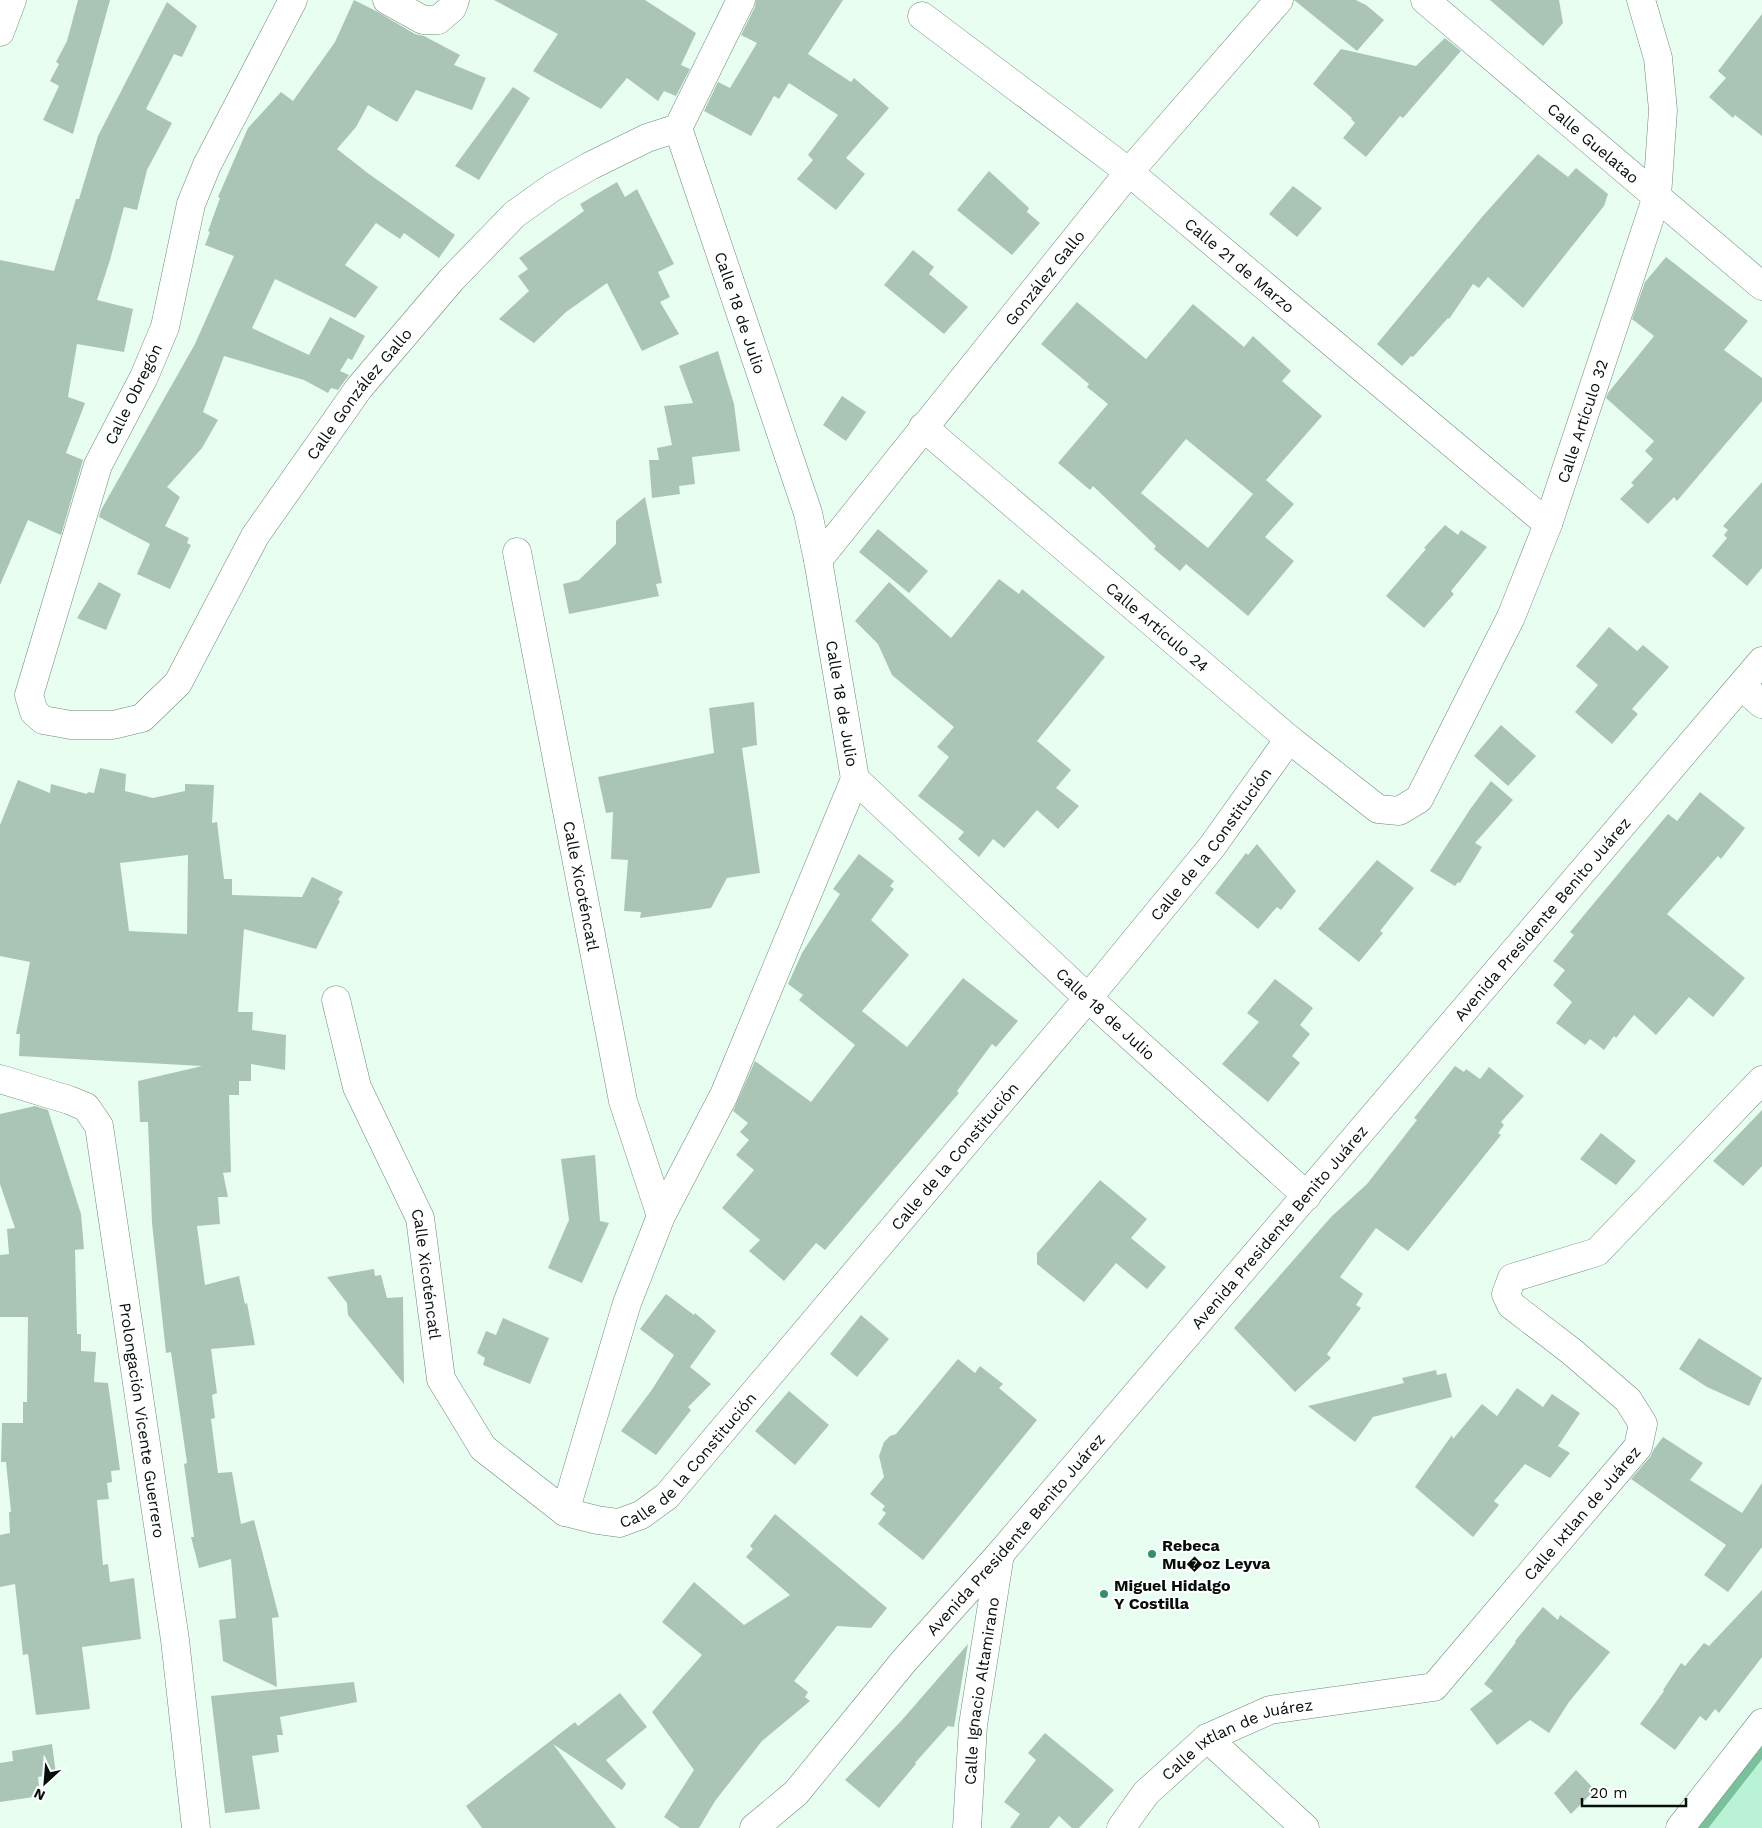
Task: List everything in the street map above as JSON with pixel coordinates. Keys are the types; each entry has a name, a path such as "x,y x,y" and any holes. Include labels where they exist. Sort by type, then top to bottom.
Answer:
{"street":[{"path":"0,32 12,0"},
{"name":"Calle Obregón","path":"142,718 113,725 71,725 43,720 34,712 28,695 98,464 144,377 165,327 191,204 207,165 293,0"},
{"path":"387,0 423,20 438,20 452,8 456,0"},
{"path":"678,128 741,0"},
{"name":"González Gallo","path":"818,560 923,427 1130,172 1279,0"},
{"name":"Calle Guelatao","path":"1425,0 1762,286"},
{"name":"Calle Artículo 32","path":"1398,811 1419,799 1511,617 1548,524 1657,196 1663,110 1658,58 1641,0"},
{"name":"Calle 21 de Marzo","path":"922,16 1130,172 1548,524"},
{"name":"Calle González Gallo","path":"142,718 178,683 254,536 359,388 452,279 515,214 553,187 646,138 678,128"},
{"name":"Calle 18 de Julio","path":"678,128 808,513 818,560 855,779 1088,998 1306,1196"},
{"name":"Calle Artículo 24","path":"923,427 1289,739 1378,808 1398,811"},
{"name":"Calle Xicoténcatl","path":"518,552 623,1101 661,1216"},
{"name":"Avenida Presidente Benito Juárez","path":"754,1828 796,1793 904,1661 1000,1554 1762,661"},
{"path":"1741,686 1762,704"},
{"name":"Calle de la Constitución","path":"565,1512 619,1523 641,1515 667,1496 1088,998 1211,848 1289,739"},
{"path":"565,1512 627,1303 661,1216 724,1095 855,779"},
{"name":"Calle Xicoténcatl","path":"336,1000 357,1087 420,1218 441,1379 483,1448 565,1512"},
{"name":"Prolongación Vicente Guerrero","path":"0,1080 69,1100 86,1107 99,1126 175,1640 196,1828"},
{"name":"Calle Ixtlan de Juárez","path":"1120,1828 1146,1793 1207,1738 1270,1710 1434,1687 1638,1447 1643,1424 1628,1400 1571,1350 1511,1305 1506,1294 1512,1278 1597,1252 1762,1080"},
{"name":"Calle Ignacio Altamirano","path":"968,1828 973,1725 1000,1554"},
{"path":"1680,1828 1762,1723"},
{"path":"1207,1738 1305,1828"},
{"name":"Avenida Presidente Benito Juárez","path":"782,1828 796,1793"}],"green space":[{"path":"1762,1745 1762,1828 1699,1828"}],"building":[{"path":"78,0 110,0 73,134 43,120 59,86 50,81 59,64 56,62 67,41"},
{"path":"354,0 415,34 424,36 460,55 454,65 486,78 472,110 416,90 397,122 368,105 356,127 337,149 455,235 439,258 404,233 400,239 376,223 345,265 378,287 355,318 275,279 252,328 309,355 330,317 365,336 352,360 348,358 340,371 349,375 338,390 331,388 328,393 304,380 224,356 203,412 218,420 202,448 167,487 180,497 165,526 189,538 187,543 191,545 170,589 137,574 150,544 99,517 101,510 195,344 234,256 205,245 220,198 218,197 248,128 281,92 293,101 335,42"},
{"path":"494,0 645,0 696,33 681,65 690,69 676,96 664,91 658,101 627,78 601,109 533,71 558,34"},
{"path":"756,0 843,0 808,54 851,82 854,78 889,108 846,158 865,174 836,210 797,179 813,160 808,155 838,115 789,83 779,99 774,96 751,136 704,111 718,82 730,88 757,43 741,35 755,7"},
{"path":"1294,0 1356,0 1366,5 1384,20 1357,51"},
{"path":"1490,0 1559,0 1563,23 1543,46"},
{"path":"167,2 197,26 182,57 174,54 146,109 172,123 147,170 137,210 124,207 97,300 133,309 124,352 77,344 68,397 85,403 66,453 83,460 61,535 28,520 0,585 0,260 54,271 98,136"},
{"path":"1762,14 1762,136 1735,115 1733,118 1709,97 1726,78 1718,71"},
{"path":"1445,38 1461,51 1403,118 1400,116 1366,157 1343,138 1355,123 1352,118 1313,84 1341,49 1416,66"},
{"path":"513,87 530,98 479,180 455,166"},
{"path":"1538,154 1568,177 1576,168 1608,194 1604,206 1523,308 1488,277 1479,288 1473,284 1449,319 1402,366 1377,344 1482,217"},
{"path":"989,171 1029,208 1027,212 1040,223 1012,255 957,210"},
{"path":"617,182 625,197 637,189 674,264 658,272 670,297 660,302 679,334 642,351 607,283 566,312 534,343 499,319 529,291 518,276 528,269 519,258 584,211 580,204"},
{"path":"1293,186 1322,208 1297,237 1269,214"},
{"path":"913,250 934,267 929,274 968,307 944,334 884,285"},
{"path":"1666,257 1748,321 1724,350 1762,378 1762,401 1677,501 1674,497 1648,524 1620,499 1634,485 1631,483 1653,459 1645,451 1654,441 1606,398 1654,336 1632,319 1645,282"},
{"path":"1077,302 1146,359 1193,304 1244,347 1253,336 1291,371 1282,381 1322,416 1266,480 1294,504 1265,537 1294,561 1248,616 1186,564 1180,571 1154,549 1156,546 1093,486 1090,490 1058,463 1108,404 1087,387 1089,384 1041,344","holes":["1186,439 1253,494 1208,548 1141,493"]},
{"path":"718,351 734,404 740,451 692,457 695,484 679,486 680,494 652,498 649,460 659,460 657,448 672,445 664,406 693,403 679,366"},
{"path":"842,396 866,412 846,441 823,425"},
{"path":"1762,482 1762,568 1747,586 1712,556 1727,538 1724,535 1728,530 1723,526"},
{"path":"645,497 662,583 656,584 659,596 569,614 563,584 579,580 616,544 616,521"},
{"path":"1445,525 1458,535 1461,530 1487,547 1451,591 1454,594 1424,628 1386,596"},
{"path":"878,529 928,571 909,593 859,552"},
{"path":"999,579 1019,594 1022,589 1105,657 1037,741 1071,770 1056,788 1079,806 1058,829 1037,810 1004,848 993,839 979,857 958,839 964,832 918,796 949,757 937,747 954,727 892,675 878,644 855,621 889,582 951,638"},
{"path":"99,582 121,594 106,630 77,618"},
{"path":"1609,627 1637,651 1643,645 1669,667 1632,709 1638,714 1612,744 1575,712 1598,685 1576,666"},
{"path":"754,702 757,745 742,748 760,873 727,878 711,908 640,918 641,912 624,911 628,860 611,859 613,812 606,813 598,777 714,753 709,708"},
{"path":"1501,725 1536,756 1508,786 1474,756"},
{"path":"100,768 126,774 125,791 153,798 185,791 185,784 214,785 212,823 217,822 224,879 232,879 232,895 302,897 312,877 343,892 316,949 244,929 238,1012 253,1012 252,1030 286,1035 285,1070 251,1064 251,1081 239,1081 239,1095 229,1095 231,1172 223,1173 228,1197 218,1197 220,1224 197,1226 205,1285 239,1276 245,1304 247,1303 255,1345 211,1349 217,1393 212,1395 215,1418 211,1419 218,1473 232,1472 241,1524 254,1520 279,1617 272,1618 277,1687 223,1661 219,1620 236,1618 231,1559 199,1568 191,1537 194,1537 184,1464 187,1463 171,1352 166,1353 152,1223 148,1122 140,1122 138,1081 202,1066 19,1056 20,1034 16,1034 30,962 0,956 0,825 18,780 50,793 51,784 87,794 88,792 94,793","holes":["188,855 187,934 129,931 120,863"]},
{"path":"1491,781 1513,800 1475,843 1482,847 1460,883 1458,882 1455,886 1430,871"},
{"path":"1700,792 1745,828 1721,859 1718,856 1667,914 1745,978 1713,1017 1689,997 1656,1035 1634,1015 1616,1038 1614,1036 1604,1050 1590,1039 1585,1045 1556,1023 1572,1002 1553,985 1565,970 1553,961 1574,935 1570,932 1668,814 1677,821"},
{"path":"1257,844 1296,891 1281,910 1277,907 1258,929 1215,893 1246,853 1248,855"},
{"path":"859,854 894,881 890,886 894,889 871,920 909,955 862,1011 907,1047 963,978 1018,1021 996,1047 992,1044 957,1091 959,1093 825,1250 816,1243 784,1281 749,1251 760,1240 722,1208 754,1170 736,1155 749,1140 740,1132 748,1123 733,1111 755,1061 811,1102 855,1045 799,1000 803,995 788,984 802,953 840,894 833,889"},
{"path":"1377,860 1414,888 1380,931 1383,933 1359,962 1318,929"},
{"path":"1275,979 1313,1008 1300,1025 1310,1034 1292,1056 1300,1063 1268,1102 1222,1064 1259,1022 1247,1013"},
{"path":"1455,1066 1464,1072 1466,1069 1480,1079 1489,1067 1524,1096 1501,1122 1504,1125 1498,1133 1501,1135 1408,1251 1376,1228 1340,1277 1363,1294 1356,1305 1361,1308 1327,1354 1331,1358 1295,1392 1234,1328 1331,1217 1367,1184 1417,1120 1414,1118"},
{"path":"35,1106 48,1110 81,1214 84,1249 75,1250 77,1334 81,1334 81,1351 96,1352 94,1382 108,1383 120,1470 111,1471 112,1482 107,1483 109,1499 97,1500 103,1565 108,1564 110,1582 134,1578 141,1639 82,1647 90,1709 36,1715 28,1654 23,1655 15,1584 0,1587 0,1535 10,1533 9,1512 11,1512 6,1462 1,1462 2,1423 23,1423 23,1402 27,1402 28,1317 0,1317 0,1255 9,1254 7,1229 15,1228 0,1184 0,1114"},
{"path":"1762,1110 1762,1166 1743,1186 1713,1161"},
{"path":"1601,1133 1636,1161 1616,1185 1580,1159"},
{"path":"595,1155 600,1221 609,1223 582,1283 548,1268 569,1220 561,1159"},
{"path":"1100,1180 1147,1219 1131,1238 1166,1267 1147,1289 1116,1263 1084,1302 1037,1264 1037,1253"},
{"path":"374,1269 375,1276 381,1275 387,1298 403,1297 404,1384 348,1315 347,1303 327,1277"},
{"path":"666,1294 694,1315 695,1313 716,1331 690,1367 711,1384 688,1407 691,1410 656,1455 621,1431 651,1391 674,1355 640,1329"},
{"path":"861,1315 889,1339 857,1377 830,1354"},
{"path":"503,1318 549,1338 530,1384 483,1365 485,1358 477,1353 486,1331 496,1335"},
{"path":"1699,1338 1762,1378 1749,1406 1707,1387 1679,1369"},
{"path":"958,1359 975,1373 980,1366 1003,1384 999,1388 1037,1420 923,1560 878,1524 886,1513 882,1510 885,1506 870,1494 884,1477 879,1456 884,1442 890,1436 896,1434"},
{"path":"1436,1370 1437,1375 1446,1373 1452,1397 1373,1417 1355,1442 1308,1406 1404,1383 1402,1378"},
{"path":"1517,1388 1543,1407 1552,1394 1580,1413 1558,1446 1570,1453 1550,1478 1525,1464 1494,1501 1499,1505 1473,1537 1415,1487 1452,1435 1453,1439 1482,1404 1497,1416"},
{"path":"789,1391 829,1425 795,1465 755,1431"},
{"path":"1663,1437 1703,1463 1690,1480 1742,1513 1762,1483 1762,1547 1728,1592 1704,1575 1726,1545 1631,1479 1650,1457"},
{"path":"775,1514 887,1608 871,1628 837,1626 794,1681 808,1692 805,1697 810,1701 762,1741 715,1801 699,1828 680,1828 664,1817 694,1770 652,1712 702,1655 662,1622 694,1582 744,1625 790,1595 746,1557 753,1549 750,1546"},
{"path":"1762,1590 1762,1657 1719,1713 1715,1709 1706,1721 1700,1716 1675,1750 1640,1724 1664,1691 1681,1663 1685,1666 1704,1643 1709,1646"},
{"path":"1543,1607 1558,1620 1560,1615 1610,1652 1569,1702 1549,1733 1530,1720 1497,1745 1470,1709 1493,1691 1484,1684 1515,1641"},
{"path":"968,1644 954,1727 948,1726 879,1808 845,1780 902,1720"},
{"path":"354,1682 357,1702 280,1717 283,1735 277,1735 279,1752 252,1756 260,1809 225,1813 211,1696"},
{"path":"620,1693 647,1727 606,1760 626,1784 622,1790 553,1744 616,1828 482,1828 466,1806 575,1722 578,1726"},
{"path":"1045,1733 1114,1790 1079,1828 1072,1828 1059,1816 1049,1828 1010,1828 1020,1814 1004,1802 1036,1760 1028,1753"},
{"path":"52,1744 56,1774 38,1777 40,1796 0,1802 0,1763 13,1761 12,1751"},
{"path":"1576,1770 1595,1790 1571,1814 1554,1793"}],"waterway":[{"path":"1702,1828 1762,1751"}],"place":[{"name":"Rebeca Mu�oz Leyva","path":"1152,1554"},
{"name":"Miguel Hidalgo Y Costilla","path":"1104,1594"}]}
